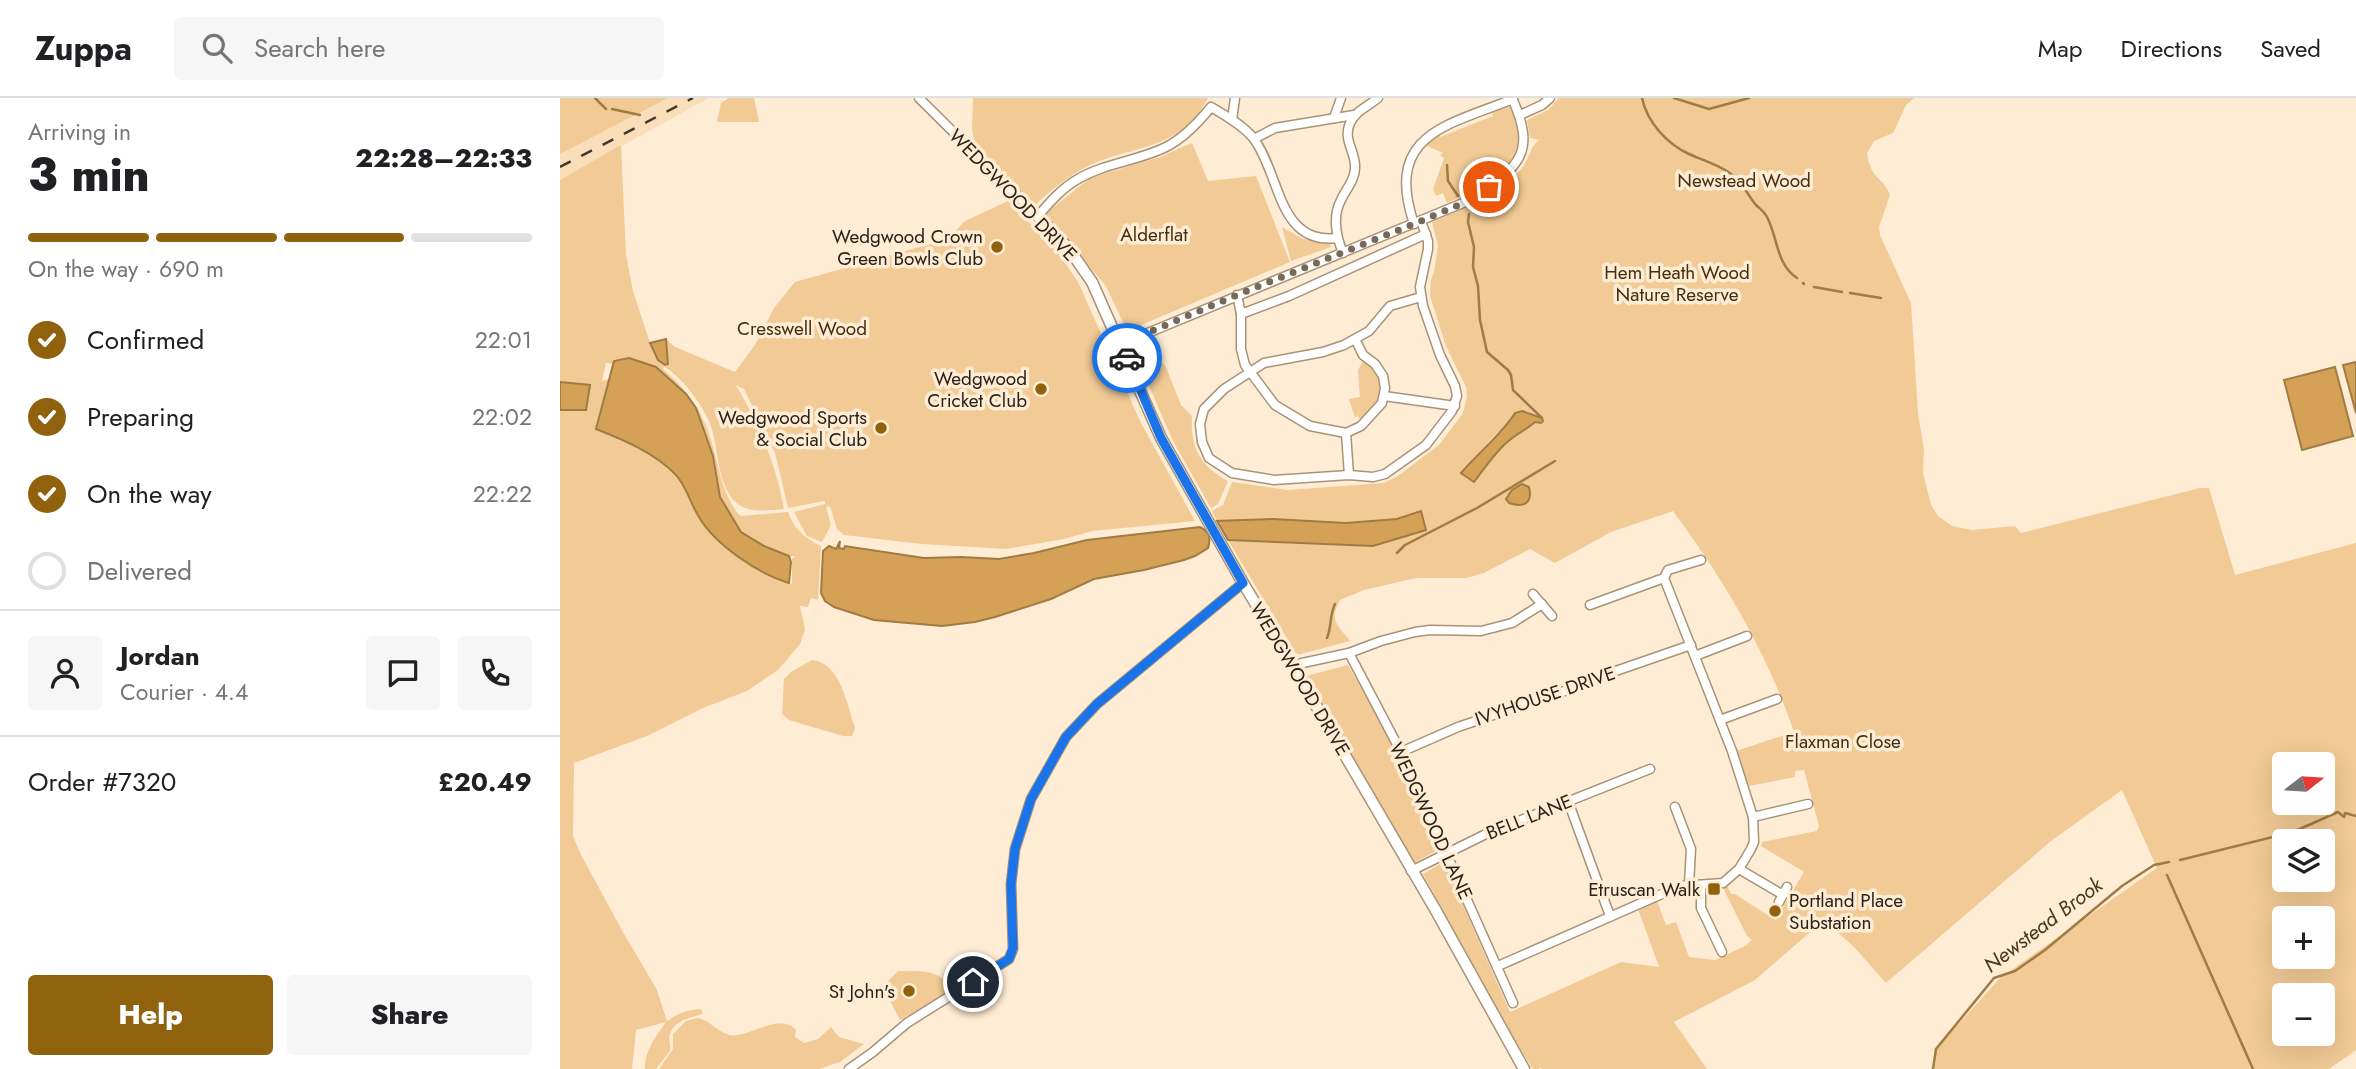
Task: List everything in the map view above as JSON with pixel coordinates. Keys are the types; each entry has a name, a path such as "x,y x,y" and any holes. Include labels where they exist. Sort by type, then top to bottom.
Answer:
{"street":[{"name":"WEDGWOOD DRIVE","path":"919,98 1038,216 1069,249 1092,282 1161,438 1524,1069"},
{"path":"1232,120 1235,98"},
{"path":"1334,118 1341,98"},
{"path":"1254,139 1275,128 1354,115 1378,98"},
{"path":"1520,115 1542,105 1550,98"},
{"path":"1121,344 1237,295 1417,223 1475,198 1504,177 1523,153 1525,142 1520,115 1512,99 1443,127 1420,142 1410,158 1406,200 1417,223 1426,234 1428,249 1420,287 1421,297 1457,396 1455,405 1426,445 1385,474 1373,477 1349,475 1274,480 1232,473 1209,458 1200,432 1204,409 1224,389 1264,363 1323,352 1355,340 1368,331 1390,306 1421,297"},
{"path":"1038,216 1080,177 1157,151 1181,138 1211,107 1232,120 1254,139 1294,225 1307,235 1325,240 1337,238"},
{"path":"1343,253 1335,226 1340,202 1354,175 1355,166 1347,134 1354,115"},
{"path":"1241,314 1289,296 1426,234"},
{"path":"1237,295 1241,314 1241,349 1245,365 1275,405 1304,424 1346,433 1363,424 1378,409 1384,396 1385,384 1375,364 1363,355 1355,340"},
{"path":"1384,396 1455,405"},
{"path":"1346,433 1349,475"},
{"path":"1590,605 1664,578 1668,570 1701,560"},
{"path":"1498,966 1680,886 1723,883 1739,869 1754,842 1753,817 1720,720 1664,578"},
{"path":"849,1069 907,1023 1009,959 1013,948 1011,884 1015,849 1031,799 1066,737 1097,704 1243,583"},
{"path":"1533,593 1552,616"},
{"path":"1293,665 1349,653 1415,632 1481,631 1512,623 1542,604"},
{"path":"1695,656 1747,635"},
{"name":"IVYHOUSE DRIVE","path":"1401,752 1458,727 1691,645"},
{"name":"WEDGWOOD LANE","path":"1349,653 1401,752 1498,966 1504,993 1513,1003"},
{"path":"1720,720 1777,700"},
{"name":"BELL LANE","path":"1411,871 1486,834 1650,769"},
{"path":"1568,801 1610,916"},
{"path":"1753,817 1808,805"},
{"path":"1675,807 1691,849 1689,884"},
{"path":"1739,869 1781,899 1787,887"},
{"path":"1701,886 1701,908 1719,951"}],"shaded area":[{"path":"668,98 709,98 560,180 560,154"},
{"path":"666,339 668,364 665,365 658,360 650,343"},
{"path":"629,358 656,367 686,394 696,408 713,456 720,497 741,532 764,546 789,556 789,583 752,566 716,538 706,528 680,480 668,467 639,448 596,429 614,361"},
{"path":"2356,362 2356,413 2343,365"},
{"path":"2335,367 2353,436 2302,450 2284,380"},
{"path":"560,382 590,385 586,410 560,410"},
{"path":"1522,411 1542,418 1543,421 1535,422 1507,442 1474,482 1461,473 1515,413"},
{"path":"1522,484 1529,487 1528,501 1523,505 1509,503 1506,499 1512,490"},
{"path":"1421,511 1426,530 1373,546 1228,540 1217,521 1273,519 1346,523 1397,519"},
{"path":"1200,527 1208,533 1209,544 1208,548 1195,556 1144,570 1094,579 1051,599 975,622 942,626 874,620 834,607 825,601 821,593 823,551 829,546 836,549 840,541 839,548 844,549 845,546 924,558 999,559 1087,540"}],"green space":[{"path":"560,98 668,98 560,154"},
{"path":"729,98 754,98 759,122 717,122 721,103"},
{"path":"973,98 1208,98 1197,115 1171,137 1088,166 1035,205 975,148 972,128"},
{"path":"1559,98 1914,98 1906,105 1893,133 1874,141 1867,153 1871,169 1890,195 1879,227 1880,235 1911,303 1918,414 1924,449 1923,473 1931,505 1938,516 1952,526 1972,530 2015,526 2021,533 2209,488 2235,575 2356,543 2356,1050 2329,1069 1933,1069 1936,1049 2000,978 2157,868 2122,790 2051,841 1886,983 1854,947 1824,920 1755,980 1674,1022 1707,1069 1533,1069 1510,1034 1423,874 1444,862 1510,1012 1621,962 1659,967 1638,909 1657,901 1666,925 1676,922 1689,957 1715,960 1745,946 1752,940 1747,936 1723,888 1727,886 1731,894 1775,920 1804,872 1761,846 1762,842 1817,831 1819,826 1804,770 1795,771 1795,777 1749,786 1736,751 1794,732 1757,644 1742,617 1673,511 1611,532 1555,563 1530,549 1484,573 1466,578 1416,578 1364,590 1340,600 1335,613 1338,626 1350,641 1297,655 1228,540 1373,546 1403,537 1421,511 1397,519 1346,523 1273,519 1217,521 1212,511 1223,505 1232,482 1288,490 1384,483 1398,476 1439,445 1463,413 1467,397 1466,387 1446,346 1430,296 1438,246 1432,222 1481,200 1522,168 1539,140 1530,138 1527,120 1548,110","holes":["1514,414 1523,429 1503,446 1474,482 1462,472 1495,435 1512,422"]},
{"path":"1508,106 1516,121 1519,141 1516,156 1510,164 1490,180 1447,203 1443,193 1436,196 1433,189 1444,158 1440,155 1443,153 1425,145 1439,134 1440,137 1493,116 1492,112"},
{"name":"Alderflat","path":"1192,143 1208,181 1256,176 1290,262 1127,331 1106,286 1045,214 1090,178 1160,157"},
{"name":"Cresswell Wood","path":"621,145 626,255 633,291 652,349 664,365 669,363 666,339 675,347 735,372 755,345 774,308 795,282 948,239 965,221 1008,201 1054,247 1078,282 1141,423 1195,521 1092,531 1006,549 922,544 844,535 837,529 830,506 826,507 831,525 822,542 807,536 794,512 825,504 825,501 788,508 775,453 744,389 736,385 766,445 784,509 751,510 741,506 733,499 722,480 732,505 742,516 788,512 801,533 821,546 818,600 811,598 808,607 800,606 805,630 800,644 778,670 747,691 703,708 647,736 574,763 573,836 580,853 656,988 667,1021 692,1010 701,1009 703,1014 675,1025 669,1036 670,1051 656,1069 645,1069 647,1055 666,1022 636,1030 632,1069 560,1069 560,410 578,411 590,386 560,382 560,180","holes":["639,361 656,367 675,385 713,456 720,498 741,532 764,546 795,556 792,559 792,584 761,570 722,546 709,532 685,487 668,467 645,452 596,429 609,379 602,381 606,363","664,366 684,384 705,413 712,431 721,476 710,435 688,394 663,369"]},
{"path":"1282,227 1303,239 1330,243 1331,247 1291,261"},
{"path":"1146,347 1166,367 1181,405 1192,416 1193,437 1199,454 1210,469 1228,481 1218,504 1211,508 1173,441 1134,351"},
{"path":"1363,361 1377,376 1381,397 1362,420 1357,416 1359,412 1355,418 1349,399 1360,397 1358,370"},
{"path":"812,660 830,669 841,686 855,728 852,736 843,736 789,720 782,714 784,679"},
{"path":"1348,665 1396,750 1409,779 1415,805 1422,809 1438,850 1412,864 1306,676"},
{"path":"898,971 922,971 935,975 954,989 900,1020 887,995 885,984"},
{"path":"698,1018 732,1035 769,1025 790,1025 796,1030 795,1037 804,1043 818,1039 831,1027 839,1037 864,1044 840,1062 819,1069 659,1069 673,1049 673,1034 686,1021"}],"waterway":[{"path":"595,98 606,109"},
{"path":"1642,98 1653,124 1666,138 1681,150 1732,174 1740,182 1753,202 1766,215 1781,258 1797,278"},
{"path":"1674,98 1709,109 1749,98"},
{"path":"612,109 640,115"},
{"path":"1447,165 1448,181 1458,196"},
{"path":"1469,214 1468,222 1474,247 1473,267 1487,352 1508,370 1513,390 1542,418"},
{"path":"1814,287 1842,292"},
{"path":"1850,293 1881,298"},
{"path":"1397,553 1405,545 1477,508 1555,461"},
{"path":"1327,638 1335,604"},
{"name":"Newstead Brook","path":"2180,860 2293,832 2338,812 2344,817 2345,813 2356,816"},
{"name":"Newstead Brook","path":"1933,1069 1936,1049 1994,978 2015,971 2045,950 2122,886 2154,865 2169,862"},
{"path":"2167,875 2253,1069"}],"railway":[{"path":"560,167 693,98"}],"way so far":[{"path":"1127,358 1121,344 1475,198 1489,187"}],"place":[{"name":"Wedgwood Crown Green Bowls Club","path":"997,247"},
{"name":"Wedgwood Cricket Club","path":"1041,389"},
{"name":"Wedgwood Sports & Social Club","path":"881,428"},
{"name":"Etruscan Walk","path":"1714,889"},
{"name":"Portland Place Substation","path":"1775,911"},
{"name":"St John's","path":"909,991"}],"route":[{"path":"973,982 1009,959 1013,948 1011,884 1015,849 1031,799 1066,737 1097,704 1243,583 1161,438 1127,358"}],"park label":[{"name":"Newstead Wood","path":"1744,180"},
{"name":"Hem Heath Wood Nature Reserve","path":"1677,283"},
{"name":"Flaxman Close","path":"1843,741"}]}
